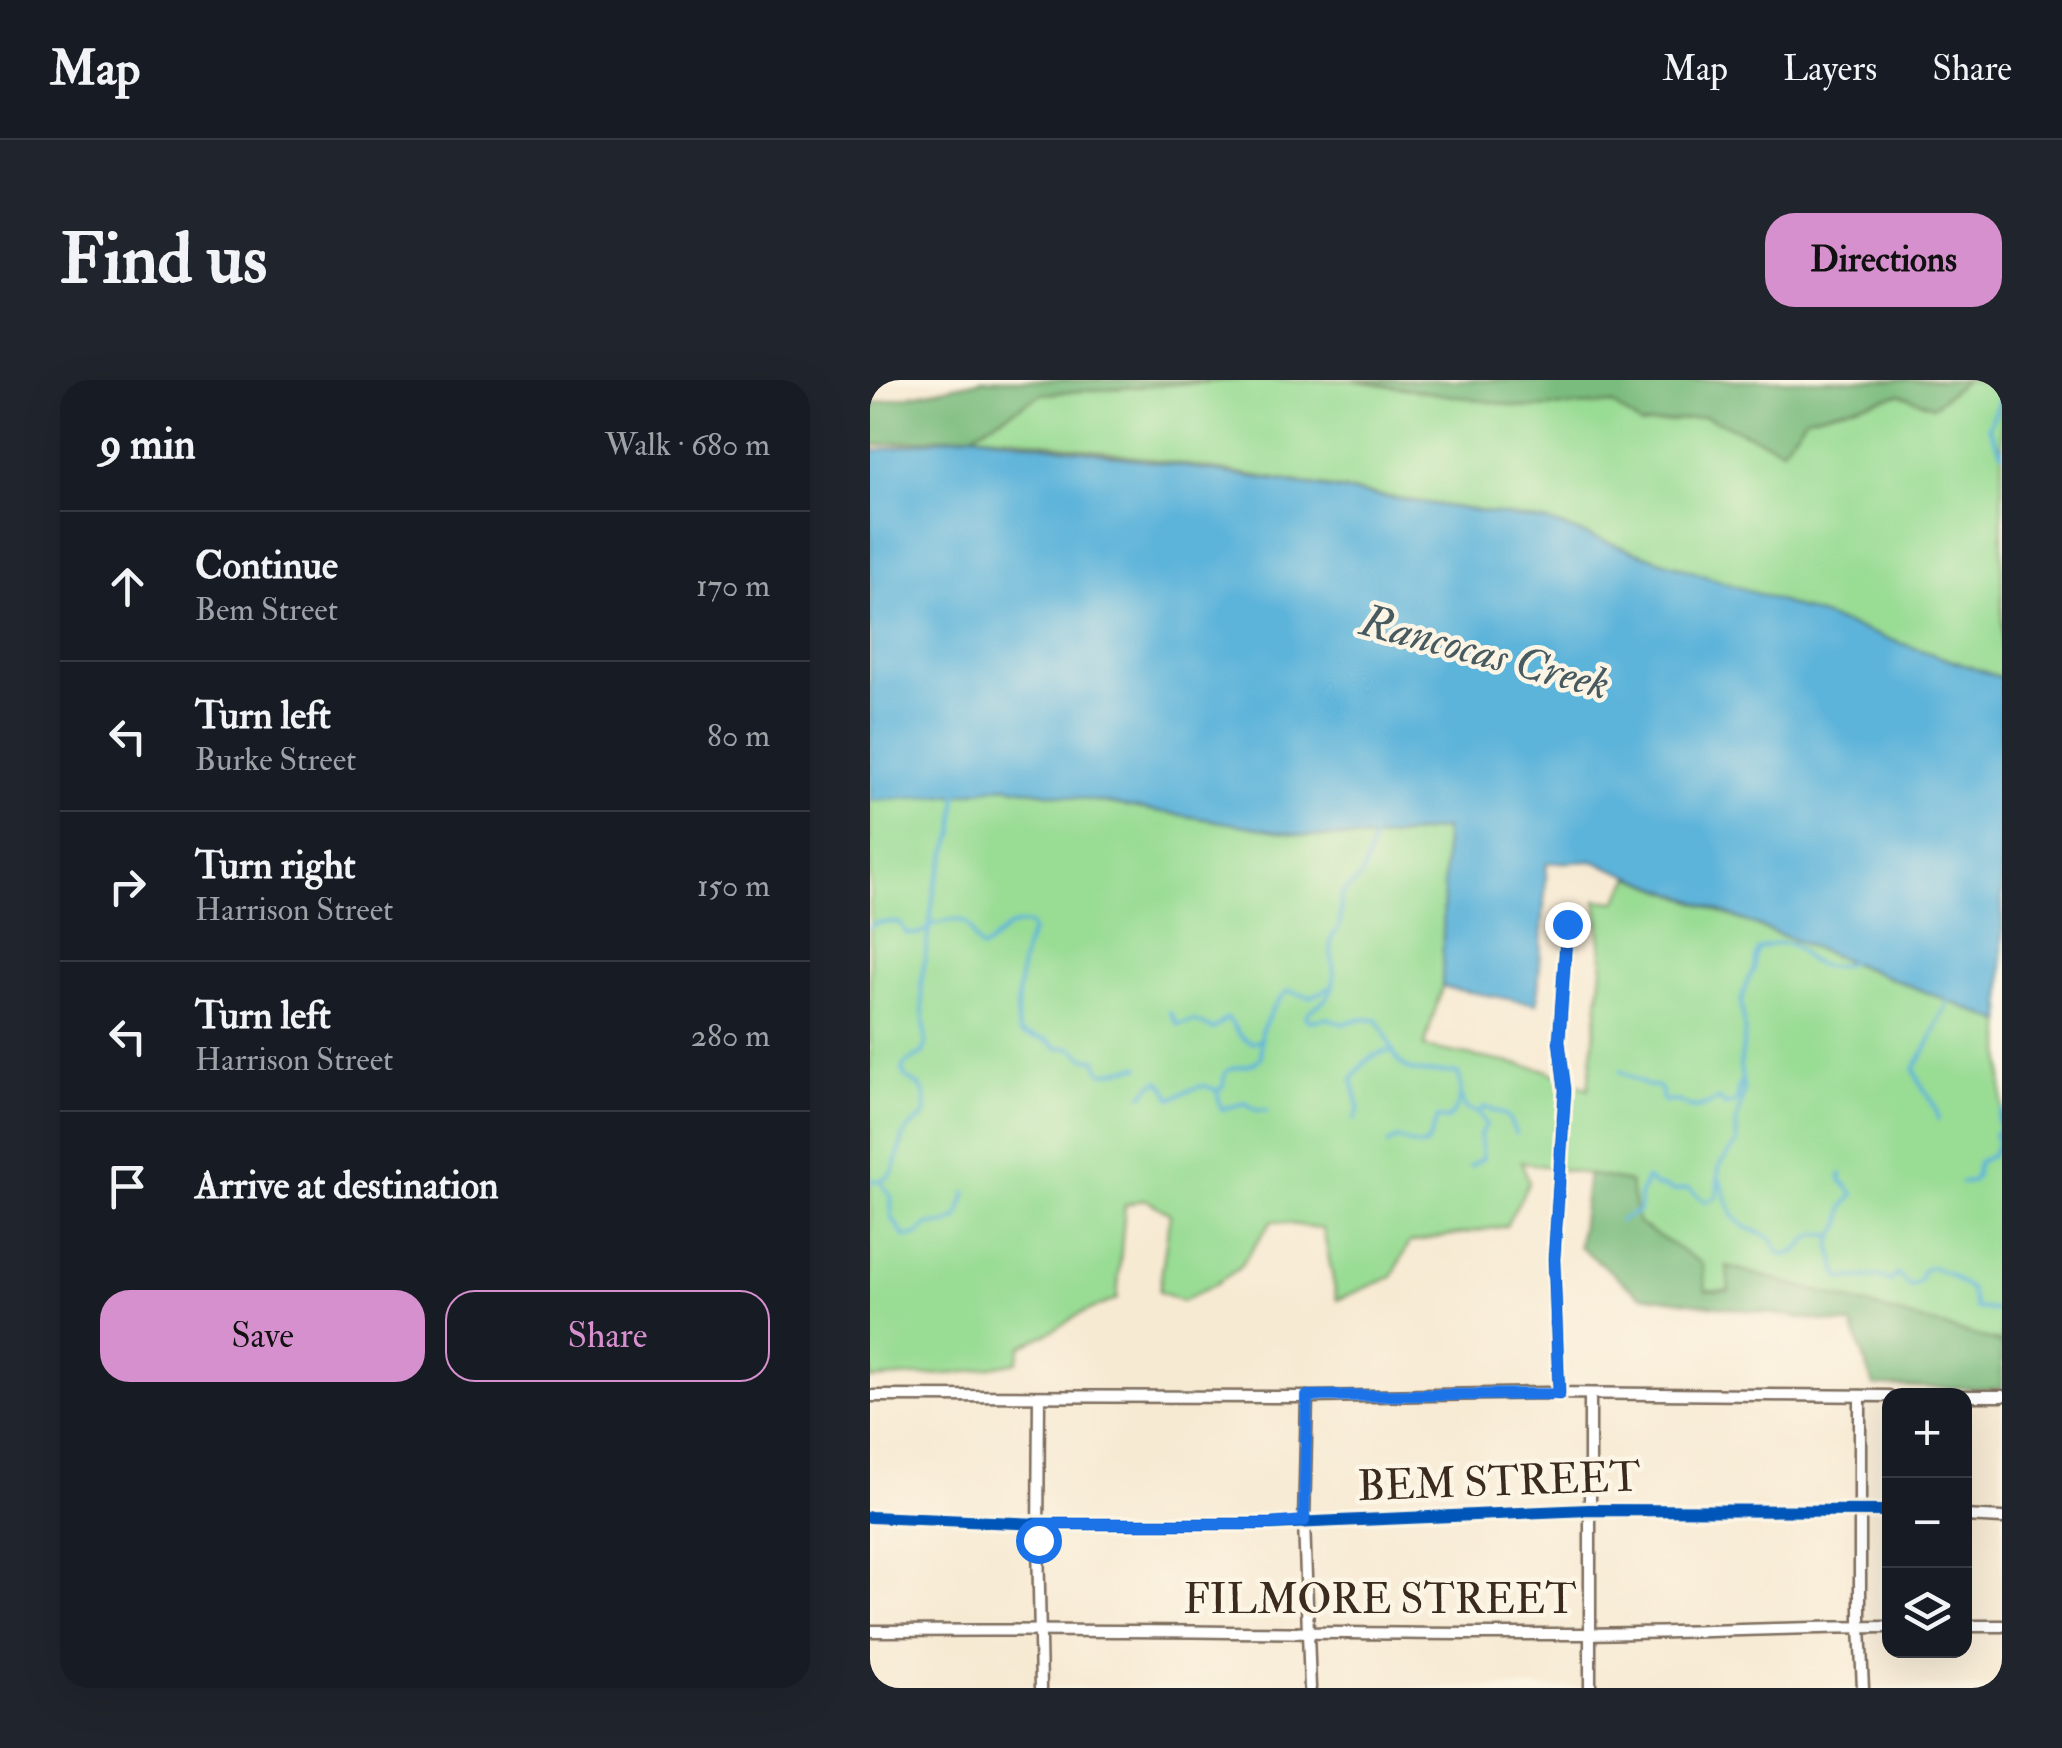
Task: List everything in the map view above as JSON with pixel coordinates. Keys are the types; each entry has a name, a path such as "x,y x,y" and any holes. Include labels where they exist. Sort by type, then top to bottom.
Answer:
{"street":[{"path":"1559,1394 1554,1259 1565,1090 1559,1041 1567,924"},
{"path":"1590,1394 1590,1688"},
{"path":"870,1396 1882,1396"},
{"path":"1307,1396 1304,1521 1310,1688"},
{"path":"1860,1396 1862,1688"},
{"path":"1972,1396 2002,1396"},
{"path":"1039,1397 1041,1688"},
{"name":"BEM STREET","path":"870,1517 1039,1524 1270,1524 1589,1510 1882,1510"},
{"path":"1972,1516 2002,1518"},
{"name":"FILMORE STREET","path":"870,1631 1590,1634 1882,1626"},
{"path":"1972,1626 2002,1626"}],"green space":[{"path":"984,380 1233,380 1042,394 972,434 870,446 870,404"},
{"path":"1233,380 1353,380 1528,408 1612,404 1641,425 1705,416 1782,449 1807,417 1900,394 1933,406 1966,380 2002,380 2002,678 1549,522 972,434 1042,394"},
{"path":"1353,380 1966,380 1933,406 1900,394 1807,417 1782,449 1705,416 1641,425 1612,404 1528,408"},
{"path":"1004,786 1302,835 1373,839 1446,829 1442,987 1424,1047 1543,1069 1588,1089 1603,961 1596,900 1616,902 1631,877 2002,1022 2002,1343 1728,1267 1729,1291 1706,1290 1702,1264 1637,1223 1630,1182 1521,1162 1529,1182 1506,1226 1410,1242 1392,1277 1337,1300 1323,1229 1272,1221 1238,1269 1214,1285 1182,1301 1159,1292 1170,1214 1145,1199 1125,1205 1117,1299 1021,1346 1017,1362 961,1373 870,1379 870,801 957,795"},
{"path":"1588,1174 1630,1182 1638,1223 1703,1264 1706,1290 1729,1291 1727,1266 2002,1343 2002,1389 1874,1386 1852,1325 1640,1295 1579,1246"}],"water":[{"name":"Rancocas Creek","path":"972,434 1549,522 2002,678 2002,1022 1593,861 1547,863 1537,1004 1442,987 1445,829 1373,839 1302,835 1005,786 957,795 870,801 870,451"}],"waterway":[{"path":"2002,395 1989,427 2002,453"},
{"path":"870,1181 888,1177 906,1132 925,1115 923,1092 906,1078 902,1069 923,1053 926,1044 921,986 935,885 954,833 957,792"},
{"path":"1373,839 1362,876 1341,895 1340,923 1331,941 1332,989 1305,1017 1310,1021 1328,1018 1342,1024 1359,1019 1377,1020 1404,1067 1420,1072 1458,1073 1461,1085 1455,1110 1447,1119 1437,1118 1425,1144 1416,1146 1398,1138 1387,1145"},
{"path":"930,924 961,921 982,949 1007,928 1029,925 1032,931 1018,996 1021,1033 1047,1040 1057,1048 1071,1047 1085,1058 1096,1059 1104,1073 1140,1067"},
{"path":"870,927 896,922 907,934 930,928"},
{"path":"1619,1221 1639,1211 1647,1178 1655,1186 1674,1191 1689,1188 1705,1202 1717,1197 1719,1166 1737,1143 1736,1122 1744,1092 1740,1066 1745,1031 1741,1002 1758,949 1787,944 1820,965 1836,967 1850,962"},
{"path":"1267,1111 1246,1103 1221,1109 1217,1091 1223,1086 1225,1073 1261,1057 1261,1031 1284,994 1289,991 1310,997 1332,987"},
{"path":"1938,1119 1914,1069 1949,1000"},
{"path":"1170,1012 1178,1025 1194,1021 1214,1029 1227,1018 1246,1040 1252,1043 1262,1039"},
{"path":"1355,1120 1359,1107 1352,1080 1368,1060 1393,1051"},
{"path":"1620,1071 1648,1086 1657,1086 1665,1102 1680,1102 1693,1108 1719,1099 1725,1105 1732,1104 1738,1099 1742,1079"},
{"path":"1143,1095 1159,1081 1172,1099 1201,1086 1217,1091"},
{"path":"1461,1096 1466,1109 1479,1113 1486,1125 1480,1134 1483,1158 1470,1166"},
{"path":"1479,1113 1484,1107 1508,1117 1516,1134"},
{"path":"1961,1183 1971,1182 1978,1162 1991,1156 1997,1145 1995,1134 2000,1129 2002,1110"},
{"path":"1841,1174 1841,1180 1854,1194 1844,1207 1842,1224 1833,1236 1831,1248 1842,1279 1881,1277 1891,1281 1898,1274 1912,1286 1920,1281 1923,1270 1931,1267 1970,1289 1976,1308 2002,1311"},
{"path":"1719,1178 1734,1217 1771,1238 1780,1254 1796,1252 1814,1236 1833,1236"},
{"path":"880,1181 891,1197 892,1218 905,1237 918,1235 928,1225 947,1224 958,1218 966,1192"}],"cycle path":[{"path":"1559,1394 1554,1259 1565,1090 1559,1041 1567,925"},
{"path":"870,1517 1039,1524 1270,1524 1589,1510 1882,1511"}],"route":[{"path":"1038,1540 1039,1524 1304,1521 1307,1396 1559,1394 1554,1259 1565,1090 1559,1041 1567,924"}]}
